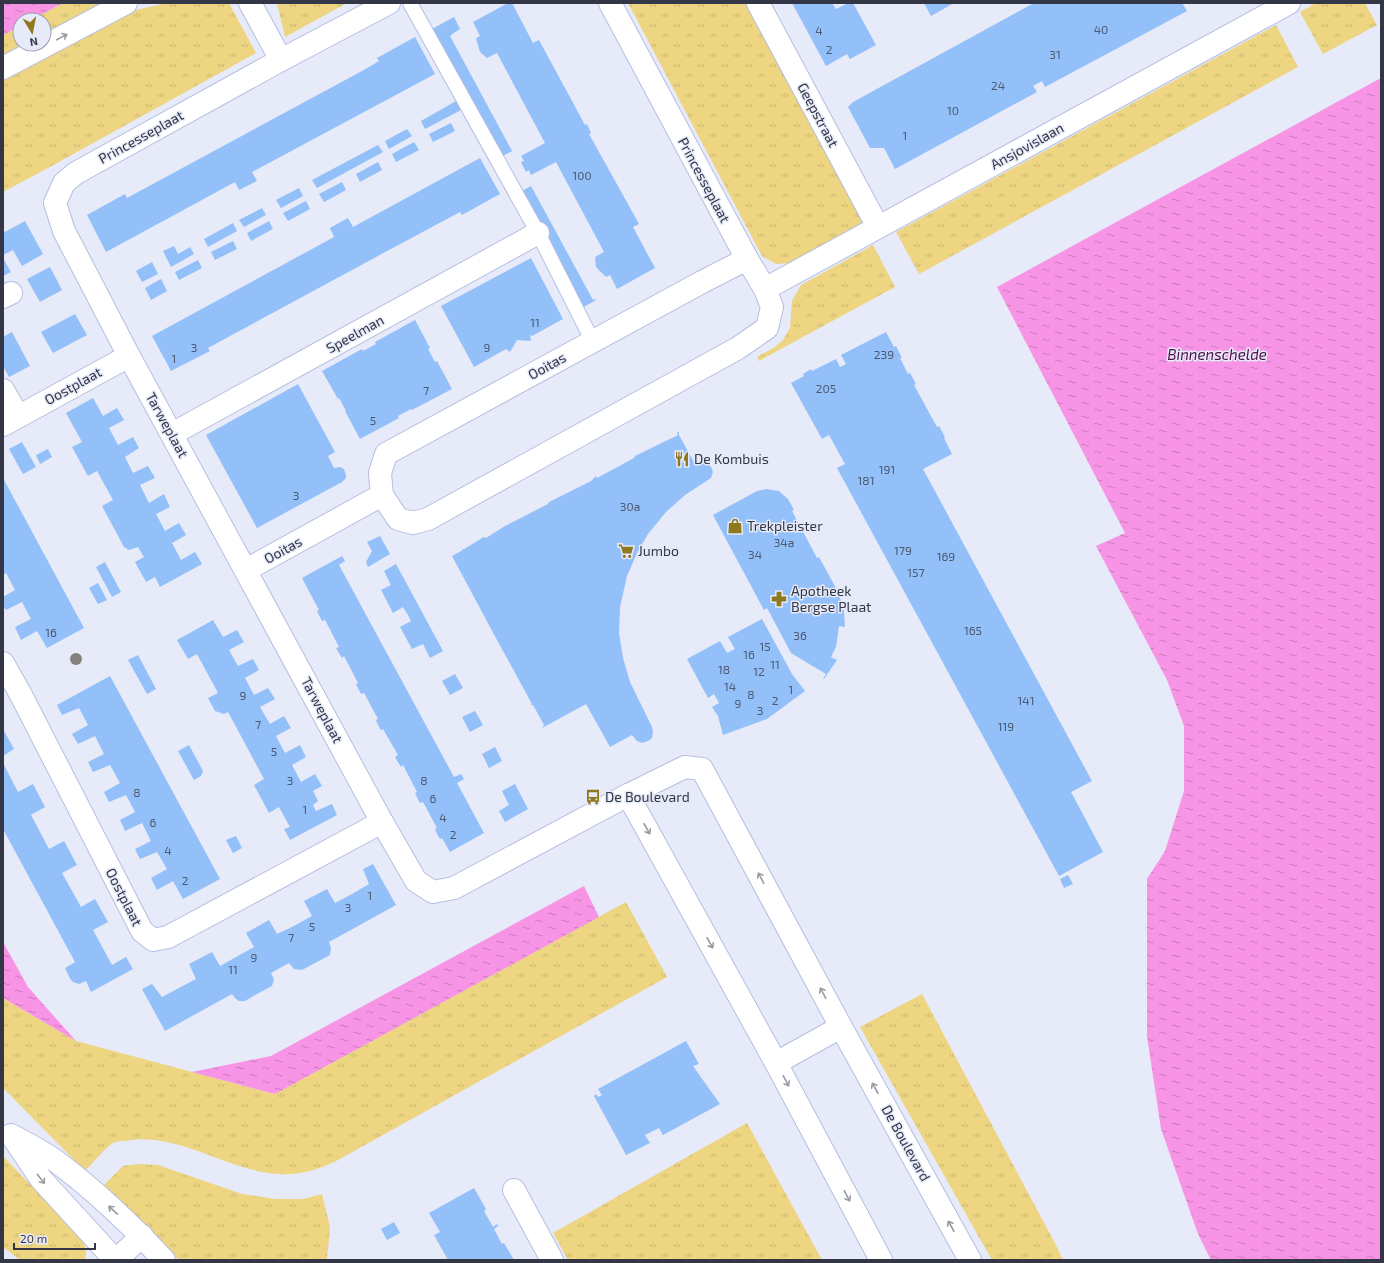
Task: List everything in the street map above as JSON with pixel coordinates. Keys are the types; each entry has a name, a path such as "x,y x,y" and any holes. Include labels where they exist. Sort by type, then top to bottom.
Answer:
{"street":[{"path":"3,68 126,3"},
{"path":"250,3 281,60"},
{"name":"Princesseplaat","path":"129,356 64,231 56,203 64,183 76,173 281,60 389,3"},
{"name":"Princesseplaat","path":"610,3 747,259 765,289 772,307 767,328 738,348"},
{"name":"Geepstraat","path":"758,3 878,227"},
{"name":"Ansjovislaan","path":"765,289 1284,4"},
{"name":"Speelman","path":"172,434 538,233"},
{"name":"Ooitas","path":"738,348 428,519 413,523 398,519 382,495 380,473 386,454 747,259"},
{"name":"Oostplaat","path":"3,390 10,420 129,356"},
{"name":"Tarweplaat","path":"129,356 382,822 416,881 433,892 454,888 600,810"},
{"name":"Ooitas","path":"246,570 382,495"},
{"name":"Oostplaat","path":"3,663 21,695 142,931 153,940 168,937 382,822"},
{"name":"De Boulevard","path":"600,810 685,767 702,770 841,1027 970,1260"},
{"path":"628,795 776,1062 881,1260"},
{"path":"776,1062 841,1027"},
{"path":"7,1130 41,1179 116,1260 142,1236"},
{"path":"7,1130 60,1164 142,1236 164,1260"},
{"path":"514,1190 552,1260"}],"lane":[{"path":"410,3 538,233 593,342"}],"green space":[{"path":"63,3 105,3 52,33 52,12 46,12"},
{"path":"167,3 229,3 256,53 3,192 3,80 127,12"},
{"path":"277,3 347,3 285,37"},
{"path":"628,3 745,3 863,222 790,263 776,264 762,256"},
{"path":"1316,3 1365,3 1377,25 1323,54 1300,12"},
{"path":"1276,25 1298,67 919,274 896,232"},
{"path":"12,30 12,52 16,52 3,59 3,35"},
{"path":"873,245 895,287 759,361 757,357 775,347 783,340 790,328 792,301 801,285"},
{"path":"626,902 667,977 338,1160 315,1170 300,1173 278,1174 256,1171 190,1148 169,1142 147,1139 119,1141 113,1143 85,1171 3,1088 3,998 76,1041 275,1094"},
{"path":"922,994 1063,1260 992,1260 860,1027"},
{"path":"747,1123 822,1260 568,1260 553,1233"},
{"path":"3,1156 80,1238 85,1246 85,1260 20,1260 3,1247"},
{"path":"139,1164 158,1165 242,1194 276,1199 303,1199 322,1194 330,1227 327,1260 179,1260 102,1187 123,1166"}],"water":[{"path":"3,3 63,3 46,12 12,12 12,30 3,35"},
{"name":"Binnenschelde","path":"1381,78 1381,1260 1211,1260 1198,1234 1161,1129 1147,1036 1147,879 1165,851 1184,791 1184,726 1167,680 1096,546 1125,533 997,287"},
{"path":"584,886 599,917 275,1094 192,1072 271,1056"},
{"path":"3,942 28,987 76,1041 3,998"}],"building":[{"path":"508,3 512,3 533,43 539,40 585,125 587,124 591,133 589,134 639,224 633,227 655,268 617,289 610,275 606,277 596,267 595,257 604,252 556,162 531,175 529,170 526,172 521,162 524,161 521,156 545,143 497,53 487,58 480,52 476,38 480,36 473,22"},
{"path":"792,3 832,3 836,9 848,3 853,3 876,45 850,59 847,54 826,66"},
{"path":"924,3 954,3 931,16"},
{"path":"1034,3 1182,3 1187,11 1045,87 1042,81 1033,86 1037,92 895,169 884,148 870,148 848,107 853,102"},
{"path":"454,17 460,29 450,36 512,151 501,157 432,29"},
{"path":"415,37 435,74 252,172 257,181 239,190 235,182 106,252 87,215 125,194 127,198 362,71 379,61 377,58"},
{"path":"456,101 461,110 425,129 421,121"},
{"path":"451,123 455,131 433,142 429,134"},
{"path":"407,129 412,136 389,149 385,141"},
{"path":"414,142 419,150 396,162 392,154"},
{"path":"378,145 383,152 317,188 312,180"},
{"path":"480,158 500,194 462,215 460,212 389,250 208,348 210,351 171,371 152,336 334,237 330,228 348,218 353,227"},
{"path":"378,162 382,170 360,182 356,174"},
{"path":"342,182 346,190 324,202 319,194"},
{"path":"531,186 593,300 596,300 582,308 520,192"},
{"path":"299,188 303,196 281,208 276,200"},
{"path":"306,201 310,209 288,221 283,213"},
{"path":"262,208 266,215 244,227 239,220"},
{"path":"25,221 43,254 22,266 13,250 3,255 3,229 5,232"},
{"path":"269,221 273,229 251,241 247,233"},
{"path":"233,223 237,231 208,247 204,239"},
{"path":"233,241 237,249 215,260 211,252"},
{"path":"174,246 178,254 190,247 194,254 171,267 163,251"},
{"path":"3,258 11,272 3,276"},
{"path":"531,258 563,319 532,336 530,335 531,341 517,340 510,352 506,349 474,367 441,306"},
{"path":"198,260 202,268 179,280 175,272"},
{"path":"152,262 158,274 142,282 136,271"},
{"path":"50,267 62,290 40,302 27,279"},
{"path":"161,279 167,291 151,300 145,288"},
{"path":"75,314 87,335 53,353 41,332"},
{"path":"415,320 430,348 428,349 435,362 437,361 452,389 398,416 399,418 360,439 339,398 338,399 322,371 362,349 363,351 376,344 375,342"},
{"path":"12,332 30,366 9,377 3,366 3,337"},
{"path":"886,332 894,347 896,346 908,374 910,373 916,384 914,385 937,427 939,426 952,454 923,469 1092,781 1071,792 1103,852 1059,876 837,468 845,464 829,435 822,439 791,383 804,376 803,374 811,369 812,371 836,359 840,367 846,364 841,355"},
{"path":"298,384 335,452 328,456 334,468 340,467 344,469 346,478 342,482 257,528 206,435"},
{"path":"93,398 103,416 117,408 124,420 109,428 118,445 133,437 139,448 125,457 133,473 148,466 155,478 140,485 149,503 164,494 170,507 156,514 165,531 179,523 186,535 172,543 181,560 195,552 202,564 160,587 155,577 146,582 135,562 144,557 138,547 129,550 124,547 102,506 113,500 97,471 88,476 72,447 82,442 66,413"},
{"path":"678,432 695,464 702,461 708,463 713,472 711,478 685,495 666,512 648,534 637,553 627,576 620,607 619,633 623,658 630,682 652,727 652,738 642,743 637,741 632,735 610,747 586,704 542,728 544,725 533,705 530,705 532,704 452,556 484,537 486,538 505,526 548,504 549,502 591,481 596,476 597,478 634,458 635,456 678,435"},
{"path":"22,442 36,467 23,474 9,449"},
{"path":"48,449 52,457 40,464 36,455"},
{"path":"3,478 84,628 47,648 37,631 21,640 15,627 31,619 22,602 6,610 3,606 3,597 15,590 6,573 3,575"},
{"path":"766,489 779,491 788,499 794,510 792,511 817,558 819,557 837,590 841,601 844,611 845,627 839,626 836,647 831,657 837,660 824,679 826,674 791,653 767,608 764,610 713,515 757,491"},
{"path":"380,536 390,554 368,567 366,562 372,551 367,542"},
{"path":"342,556 345,561 339,565 454,777 461,774 464,779 457,783 484,833 450,852 442,838 440,839 437,834 435,829 437,828 423,802 420,803 415,793 417,792 403,765 401,767 395,757 398,755 383,729 381,730 378,725 376,720 378,719 364,693 361,694 356,684 358,683 344,656 342,658 336,648 339,647 325,620 322,621 317,611 319,610 302,578"},
{"path":"105,562 121,592 112,597 96,567"},
{"path":"396,564 443,651 430,658 423,644 412,649 400,627 411,621 408,615 403,607 393,613 381,590 391,585 384,571"},
{"path":"98,583 107,600 98,604 89,588"},
{"path":"762,619 792,674 805,691 767,719 723,735 718,716 712,707 719,703 714,694 708,698 687,659 720,641 727,653 735,649 728,637"},
{"path":"213,620 223,637 237,630 244,642 229,650 238,666 253,659 259,670 245,678 254,695 268,688 275,699 260,707 270,724 284,716 291,728 276,736 285,753 300,745 306,757 292,765 301,782 315,774 322,786 313,791 318,801 313,805 316,811 332,804 337,815 290,840 284,829 290,827 279,807 269,813 254,785 264,779 228,712 224,714 215,711 208,698 218,693 197,654 188,659 177,640"},
{"path":"138,655 156,689 147,694 128,660"},
{"path":"455,674 463,688 450,695 442,681"},
{"path":"110,676 220,879 183,899 173,881 157,890 151,878 167,869 157,852 140,859 135,849 151,841 142,823 125,831 120,820 135,812 126,795 109,802 104,792 120,783 110,765 93,772 88,762 104,754 95,736 78,744 72,734 88,725 79,708 62,715 57,705"},
{"path":"475,711 483,725 470,732 462,717"},
{"path":"3,729 14,749 3,756"},
{"path":"189,745 203,771 201,776 194,780 178,751"},
{"path":"495,747 502,761 489,768 482,754"},
{"path":"3,763 18,792 33,784 45,807 31,815 49,849 64,841 77,865 62,873 81,907 95,899 108,922 93,930 112,965 126,957 133,969 91,992 86,981 79,984 71,980 65,968 75,962 3,829"},
{"path":"515,784 528,809 505,822 499,811 509,805 502,791"},
{"path":"236,836 242,848 233,853 226,840"},
{"path":"373,864 396,905 329,942 331,948 330,955 302,970 294,969 289,963 271,973 274,979 272,986 245,1001 239,1001 232,994 165,1031 142,989 152,984 162,997 196,979 189,964 212,952 220,966 254,947 246,933 269,920 277,934 294,926 312,916 304,901 327,889 335,903 352,894 369,884 363,869"},
{"path":"1068,875 1073,884 1064,888 1060,879"},
{"path":"686,1041 699,1064 693,1066 720,1104 663,1135 659,1128 645,1135 650,1143 626,1155 594,1096 596,1094 598,1097 602,1095 598,1089"},
{"path":"474,1188 486,1209 484,1211 493,1227 497,1224 498,1226 494,1229 502,1244 504,1243 514,1260 448,1260 434,1235 440,1232 429,1213"},
{"path":"394,1222 400,1233 387,1240 381,1229"}],"place":[{"name":"De Kombuis","path":"682,459"},
{"name":"Trekpleister","path":"735,526"},
{"name":"Jumbo","path":"626,551"},
{"name":"Apotheek Bergse Plaat","path":"779,599"},
{"name":"De Boulevard","path":"593,797"}]}
